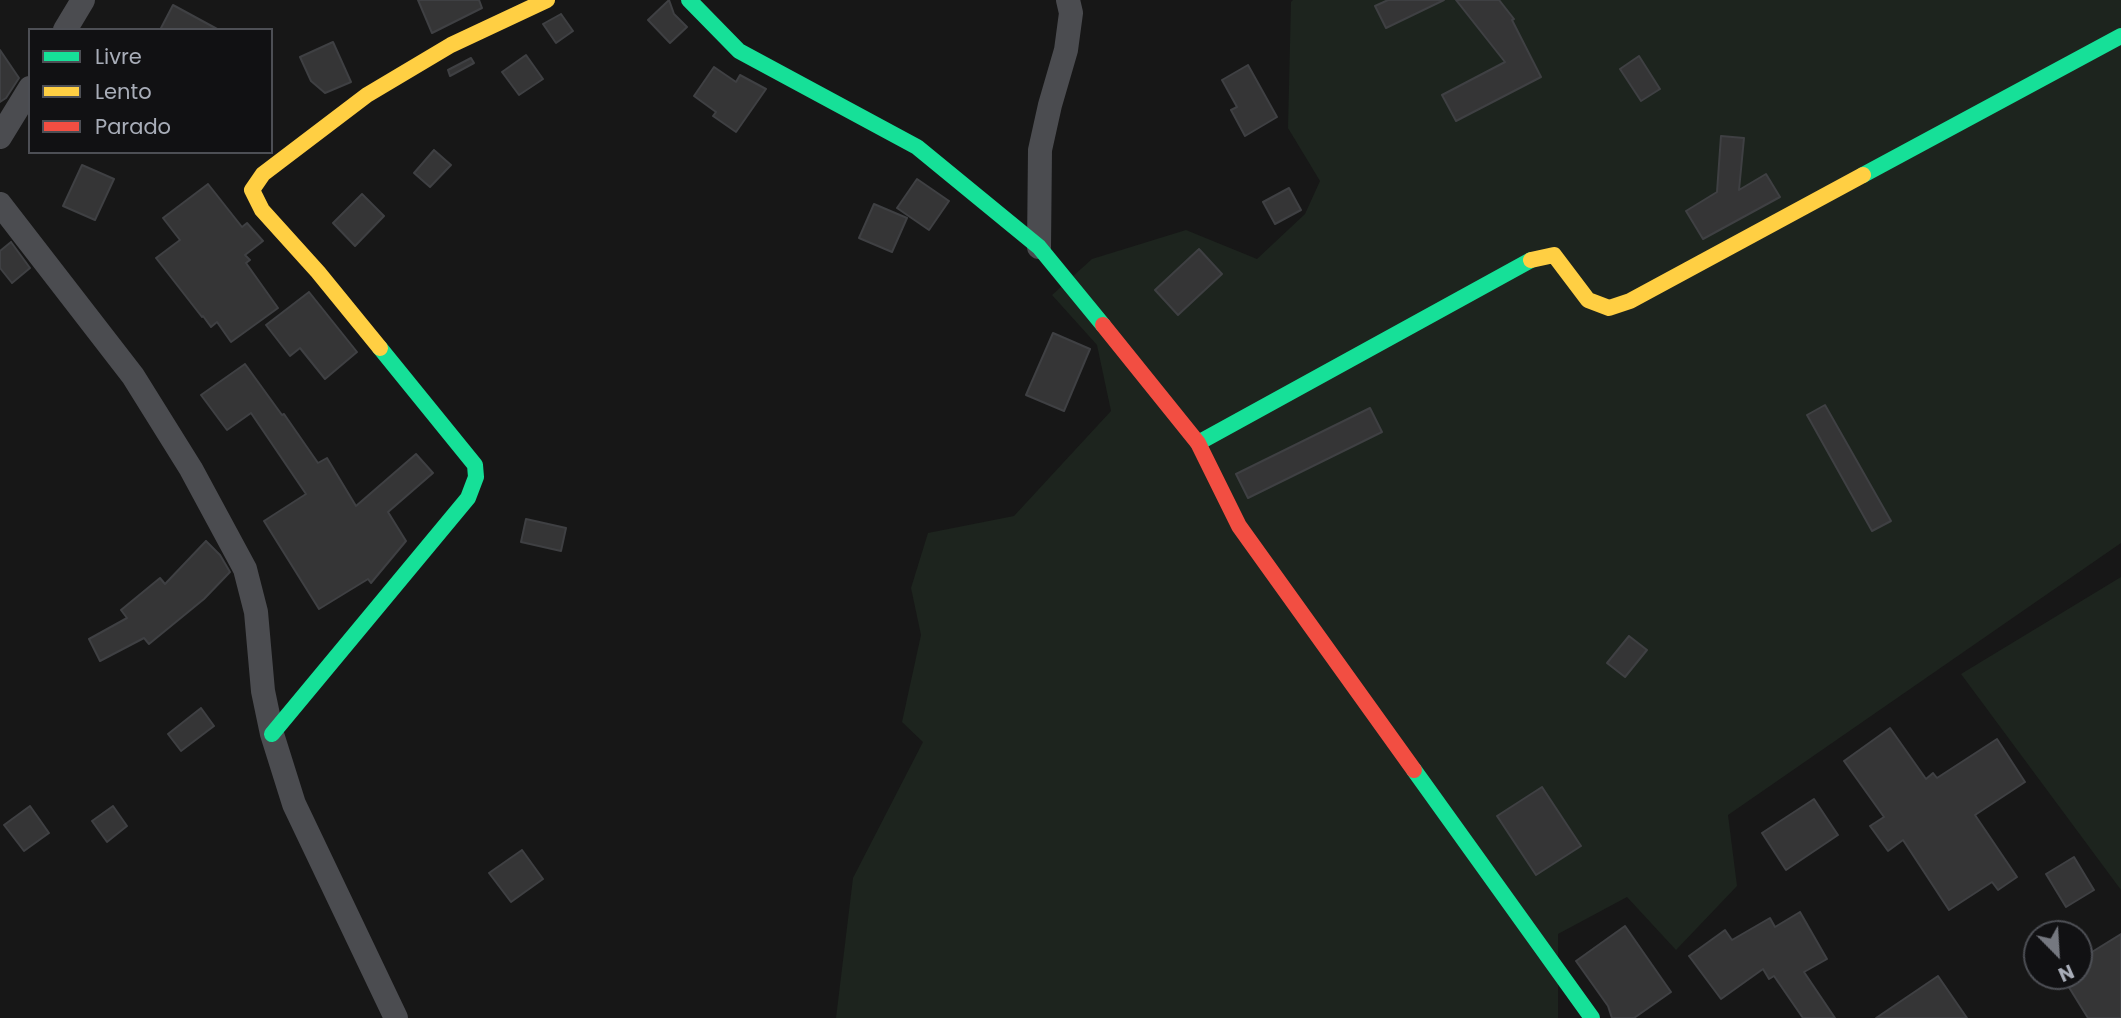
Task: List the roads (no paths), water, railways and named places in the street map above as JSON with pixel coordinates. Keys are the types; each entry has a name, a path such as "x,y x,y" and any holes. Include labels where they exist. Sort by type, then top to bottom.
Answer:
{"street":[{"path":"66,28 83,0"},
{"path":"689,0 739,51 917,147 1039,247 1198,443 1239,526 1592,1018"},
{"path":"1039,247 1040,150 1066,50 1071,13 1068,0"},
{"path":"272,734 468,498 477,477 475,465 318,272 262,210 252,190 263,174 366,95 451,45 537,2"},
{"path":"1198,443 1534,258 1554,256 1588,300 1609,308 1630,302 2121,36"},
{"path":"0,137 28,91"},
{"path":"0,204 133,376 191,469 245,569 256,612 263,691 272,734 294,804 396,1018"}]}
